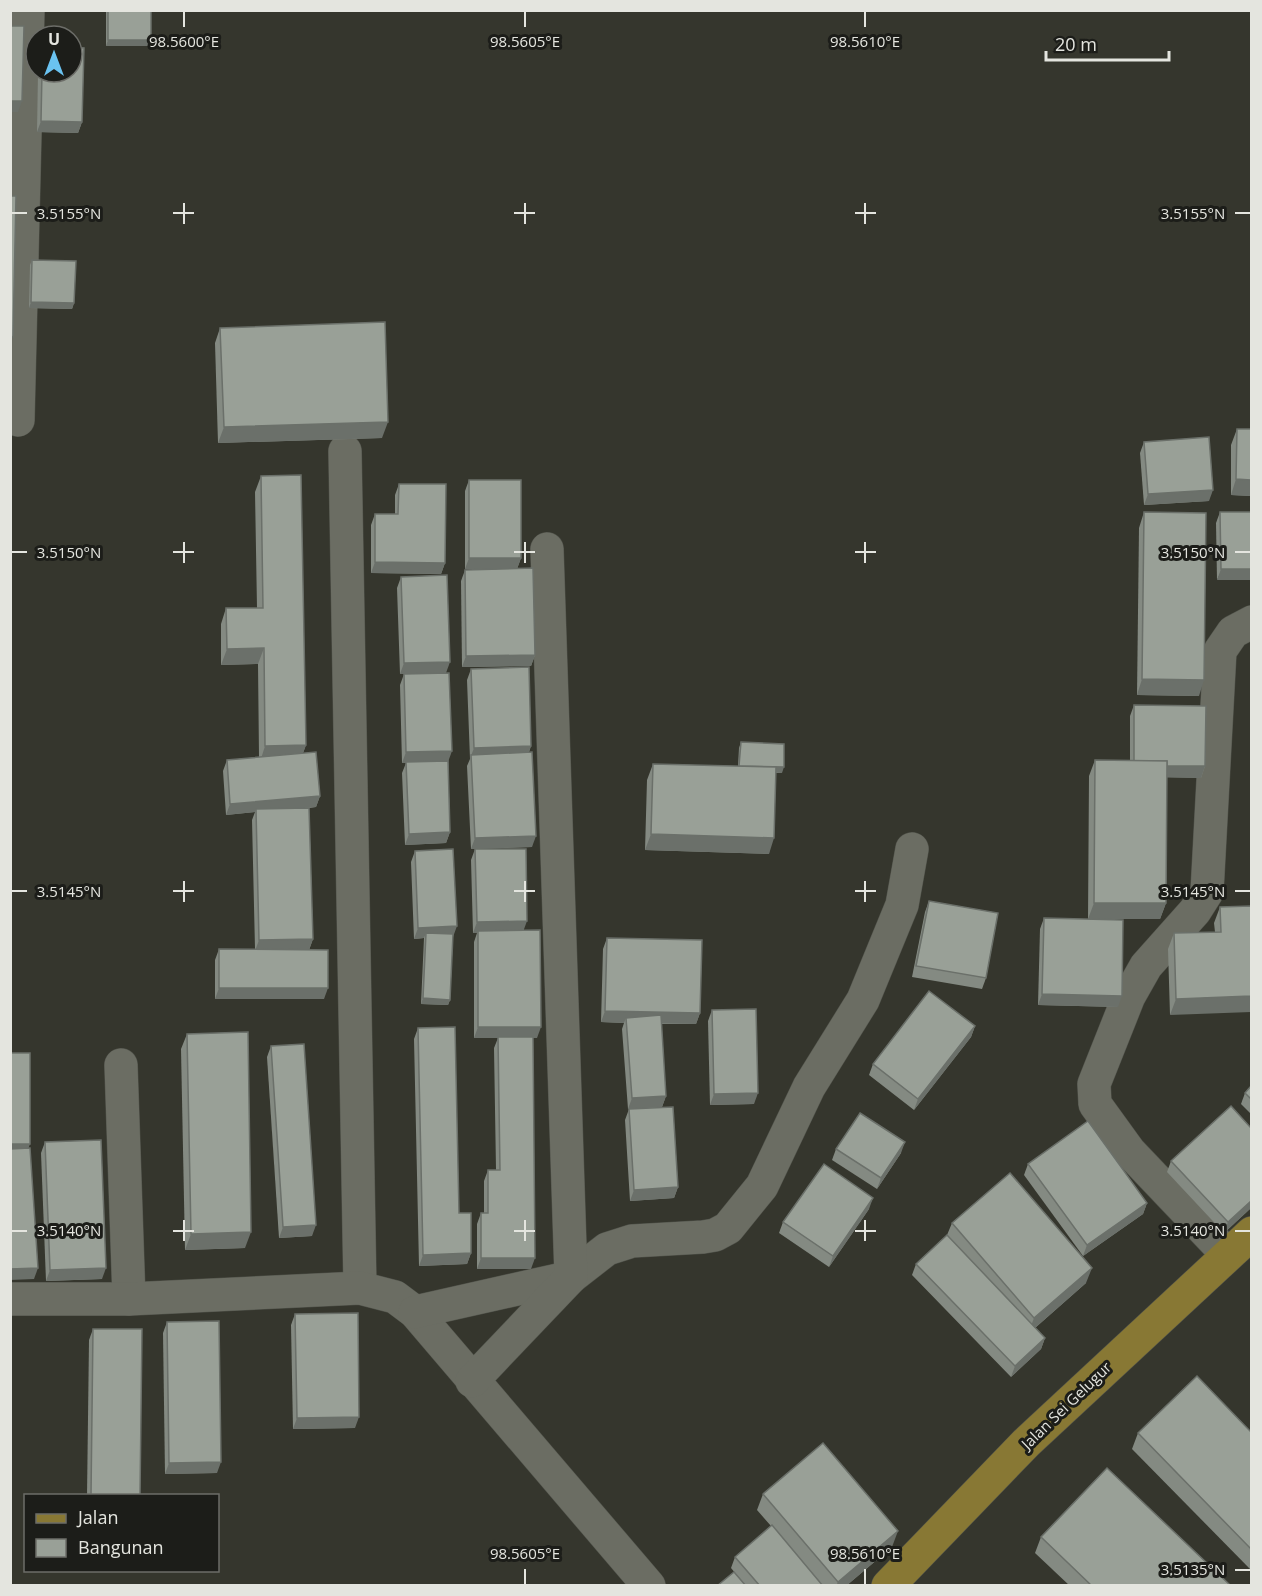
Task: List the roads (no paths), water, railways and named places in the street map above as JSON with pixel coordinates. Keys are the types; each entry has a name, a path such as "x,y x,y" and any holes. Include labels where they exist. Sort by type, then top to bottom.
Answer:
{"main road":[{"name":"Jalan Sei Gelugur","path":"888,1586 1026,1443 1239,1243"}],"street":[{"path":"18,420 28,10"},
{"path":"345,451 360,1288"},
{"path":"547,549 571,1277"},
{"path":"1239,1243 1162,1188 1117,1136 1095,1104 1094,1084 1129,996 1146,966 1195,911 1208,892 1220,651 1233,632 1251,622"},
{"path":"472,1381 571,1277 607,1249 632,1241 716,1235 728,1228 762,1186 809,1087 863,1000 902,905 912,849"},
{"path":"120,1065 129,1299"},
{"path":"415,1312 571,1277"},
{"path":"10,1299 129,1299 360,1288 395,1297 415,1312 649,1586"}]}
